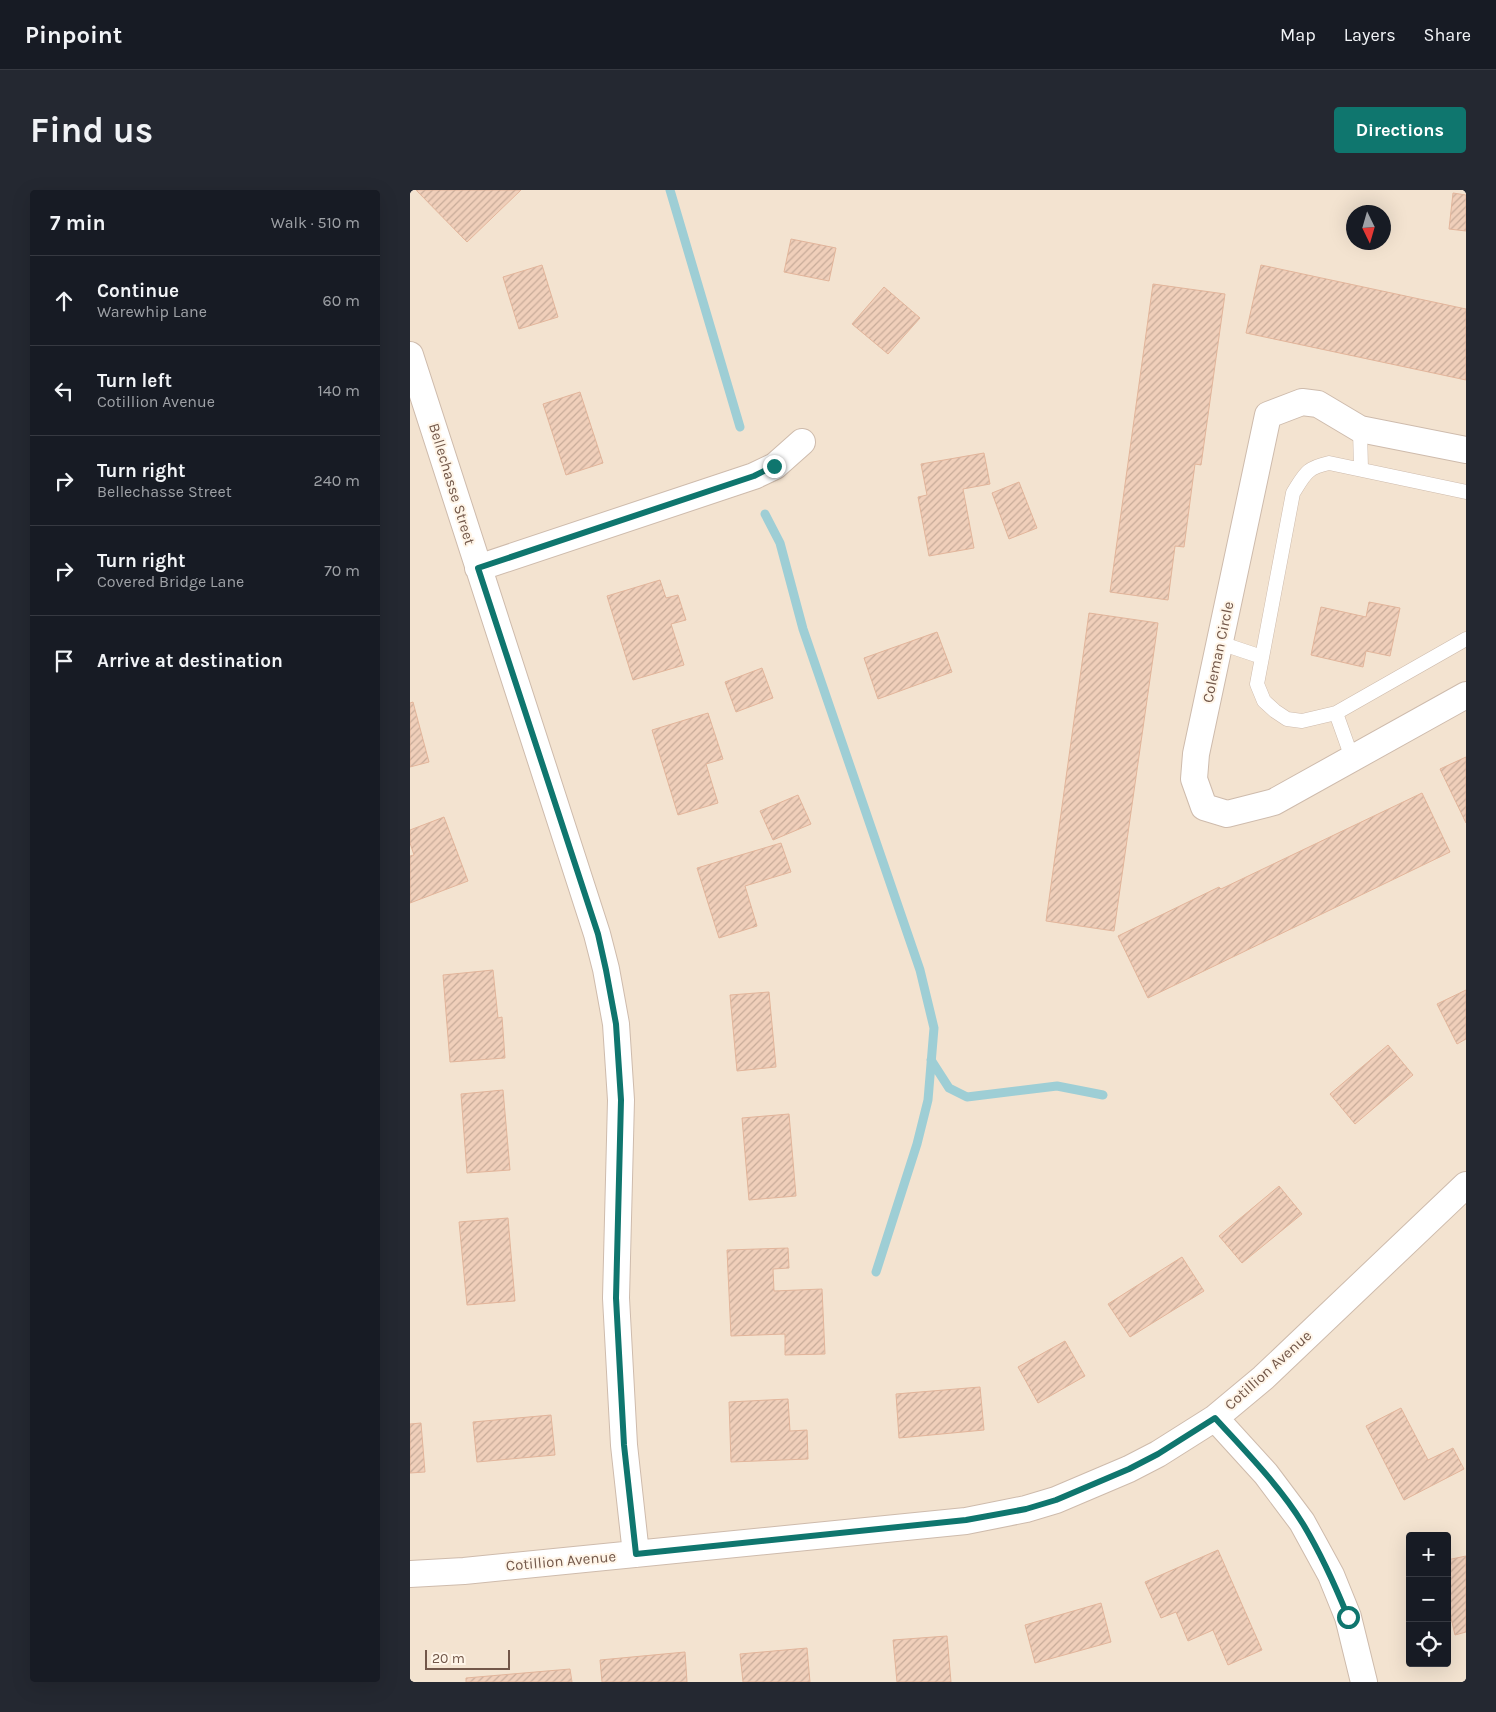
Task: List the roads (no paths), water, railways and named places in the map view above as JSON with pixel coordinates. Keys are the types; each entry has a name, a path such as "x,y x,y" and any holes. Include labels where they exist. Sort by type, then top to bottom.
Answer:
{"street":[{"name":"Bellechasse Street","path":"410,355 598,934 606,970 616,1024 621,1100 616,1298 624,1445 636,1554"},
{"name":"Coleman Circle","path":"1466,450 1360,429 1318,404 1302,402 1268,415 1196,754 1194,779 1204,807 1227,814 1274,802 1466,695"},
{"path":"478,568 754,476 774,466 802,442"},
{"name":"Cotillion Avenue","path":"410,1574 464,1571 966,1520 1026,1509 1056,1500 1129,1469 1158,1454 1215,1418 1263,1378 1466,1185"},
{"path":"1215,1418 1266,1474 1302,1522 1331,1576 1348,1617 1364,1682"}],"lane":[{"path":"1360,429 1361,470"},
{"path":"1466,492 1329,463 1314,466 1304,476 1293,493 1257,684 1264,701 1275,711 1286,719 1302,722 1336,713 1466,640"},
{"path":"1220,643 1262,657"},
{"path":"1336,713 1352,758"}],"waterway":[{"path":"670,190 740,427"},
{"path":"765,514 780,543 803,629 920,970 934,1028 928,1100 917,1144 876,1272"},
{"path":"931,1060 949,1088 967,1097 1057,1086 1103,1095"}]}
